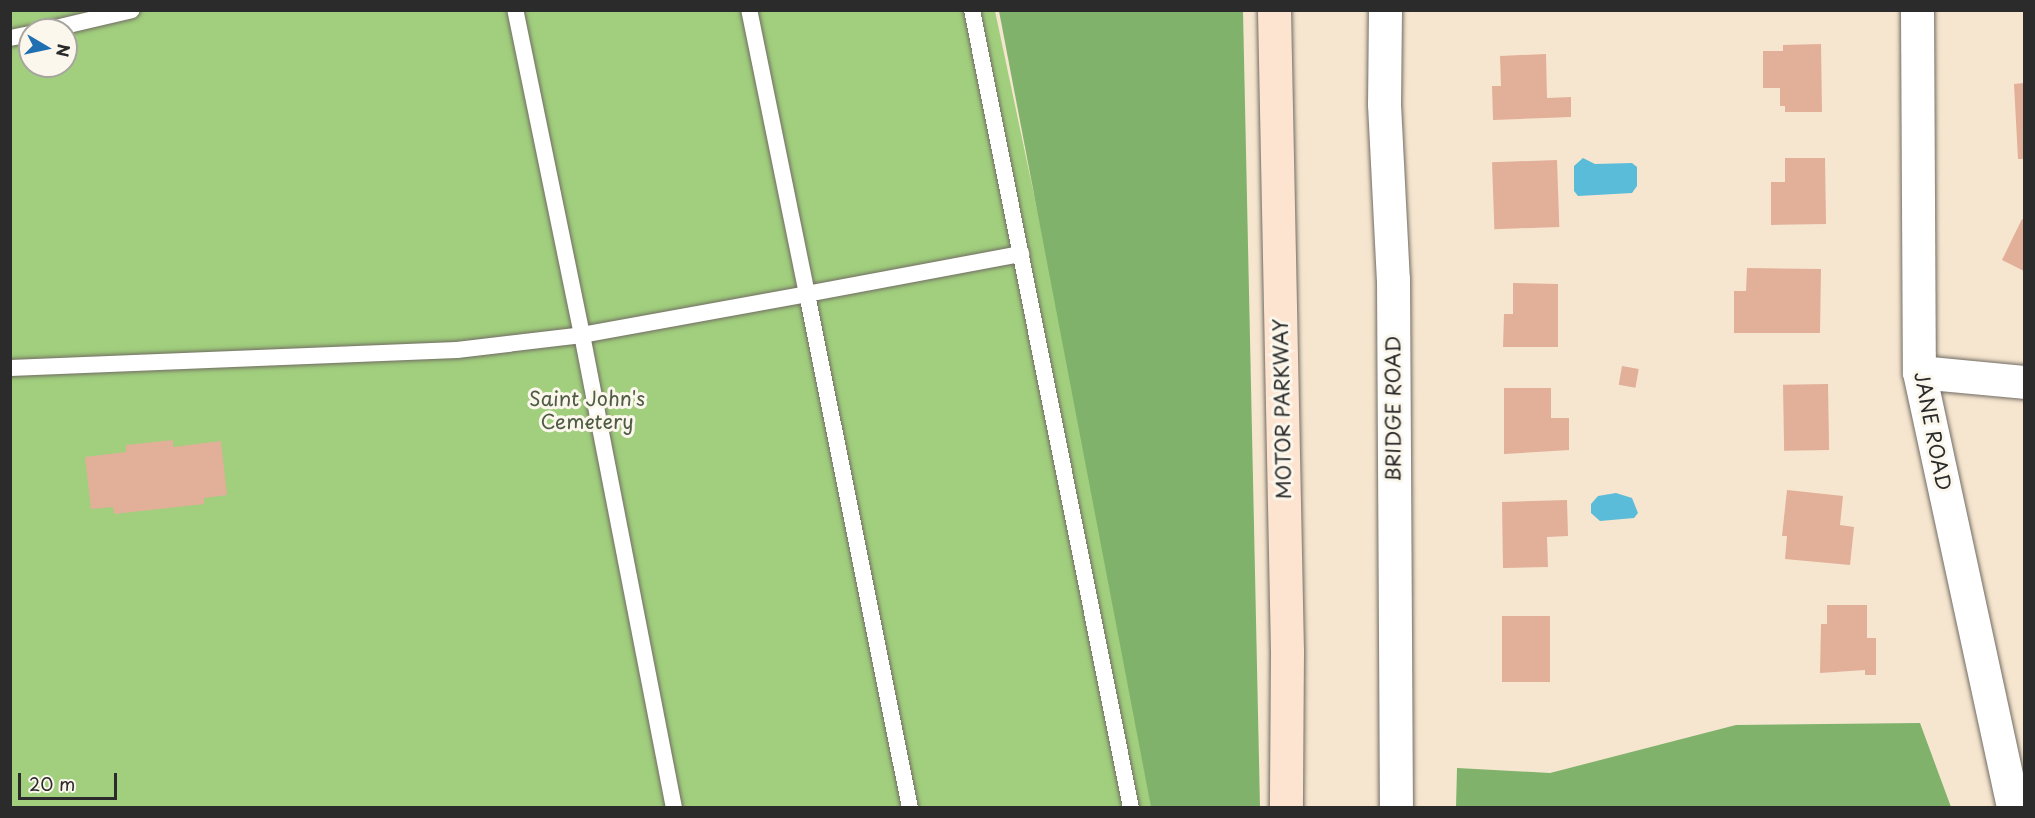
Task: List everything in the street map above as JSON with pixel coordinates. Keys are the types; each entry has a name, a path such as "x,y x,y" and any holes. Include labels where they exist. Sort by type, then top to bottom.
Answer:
{"main road":[{"name":"MOTOR PARKWAY","path":"1274,10 1287,651 1286,807"}],"street":[{"name":"BRIDGE ROAD","path":"1385,10 1384,104 1393,279 1396,807"},
{"name":"JANE ROAD","path":"1917,10 1919,372 2013,807"},
{"path":"1919,372 2025,382"}],"lane":[{"path":"78,23 132,10"},
{"path":"515,10 582,335 674,807"},
{"path":"749,10 910,807"},
{"path":"972,10 1131,807"},
{"path":"10,368 457,350 582,335 1021,254"}],"green space":[{"name":"Saint John's Cemetery","path":"10,11 995,11 1164,807 11,807"},
{"path":"999,11 1243,11 1260,807 1151,807"},
{"path":"1920,723 1951,807 1456,807 1457,768 1550,773 1736,725"}],"water":[{"path":"1583,158 1595,164 1632,163 1637,167 1637,186 1632,193 1578,196 1574,191 1574,166"},
{"path":"1616,493 1632,498 1638,513 1634,518 1600,521 1591,513 1591,504 1598,496"}],"building":[{"path":"1821,44 1822,112 1785,112 1785,106 1780,106 1780,88 1763,88 1763,51 1783,51 1783,45"},
{"path":"1546,54 1547,98 1571,97 1571,117 1493,120 1492,86 1501,86 1500,56"},
{"path":"2024,83 2024,159 2018,159 2014,84"},
{"path":"1785,158 1825,158 1826,224 1771,225 1771,182 1785,182"},
{"path":"1557,160 1559,227 1494,229 1492,162"},
{"path":"2022,219 2024,220 2024,271 2002,260"},
{"path":"1747,268 1821,269 1820,333 1734,333 1734,291 1746,291"},
{"path":"1513,283 1558,284 1558,347 1503,347 1504,314 1513,314"},
{"path":"1622,366 1639,369 1635,388 1619,385"},
{"path":"1828,384 1829,450 1784,451 1783,385"},
{"path":"1504,388 1551,388 1551,418 1569,418 1569,450 1504,454"},
{"path":"173,440 173,447 221,441 227,495 204,498 204,504 114,514 113,507 91,509 85,457 126,452 126,445"},
{"path":"1787,490 1843,496 1840,525 1854,527 1850,565 1785,559 1787,536 1782,536"},
{"path":"1567,500 1568,536 1547,537 1548,567 1503,568 1502,502"},
{"path":"1827,605 1867,605 1867,638 1876,638 1876,675 1865,675 1865,670 1820,673 1821,624 1827,624"},
{"path":"1502,616 1550,616 1550,682 1502,682"}]}
